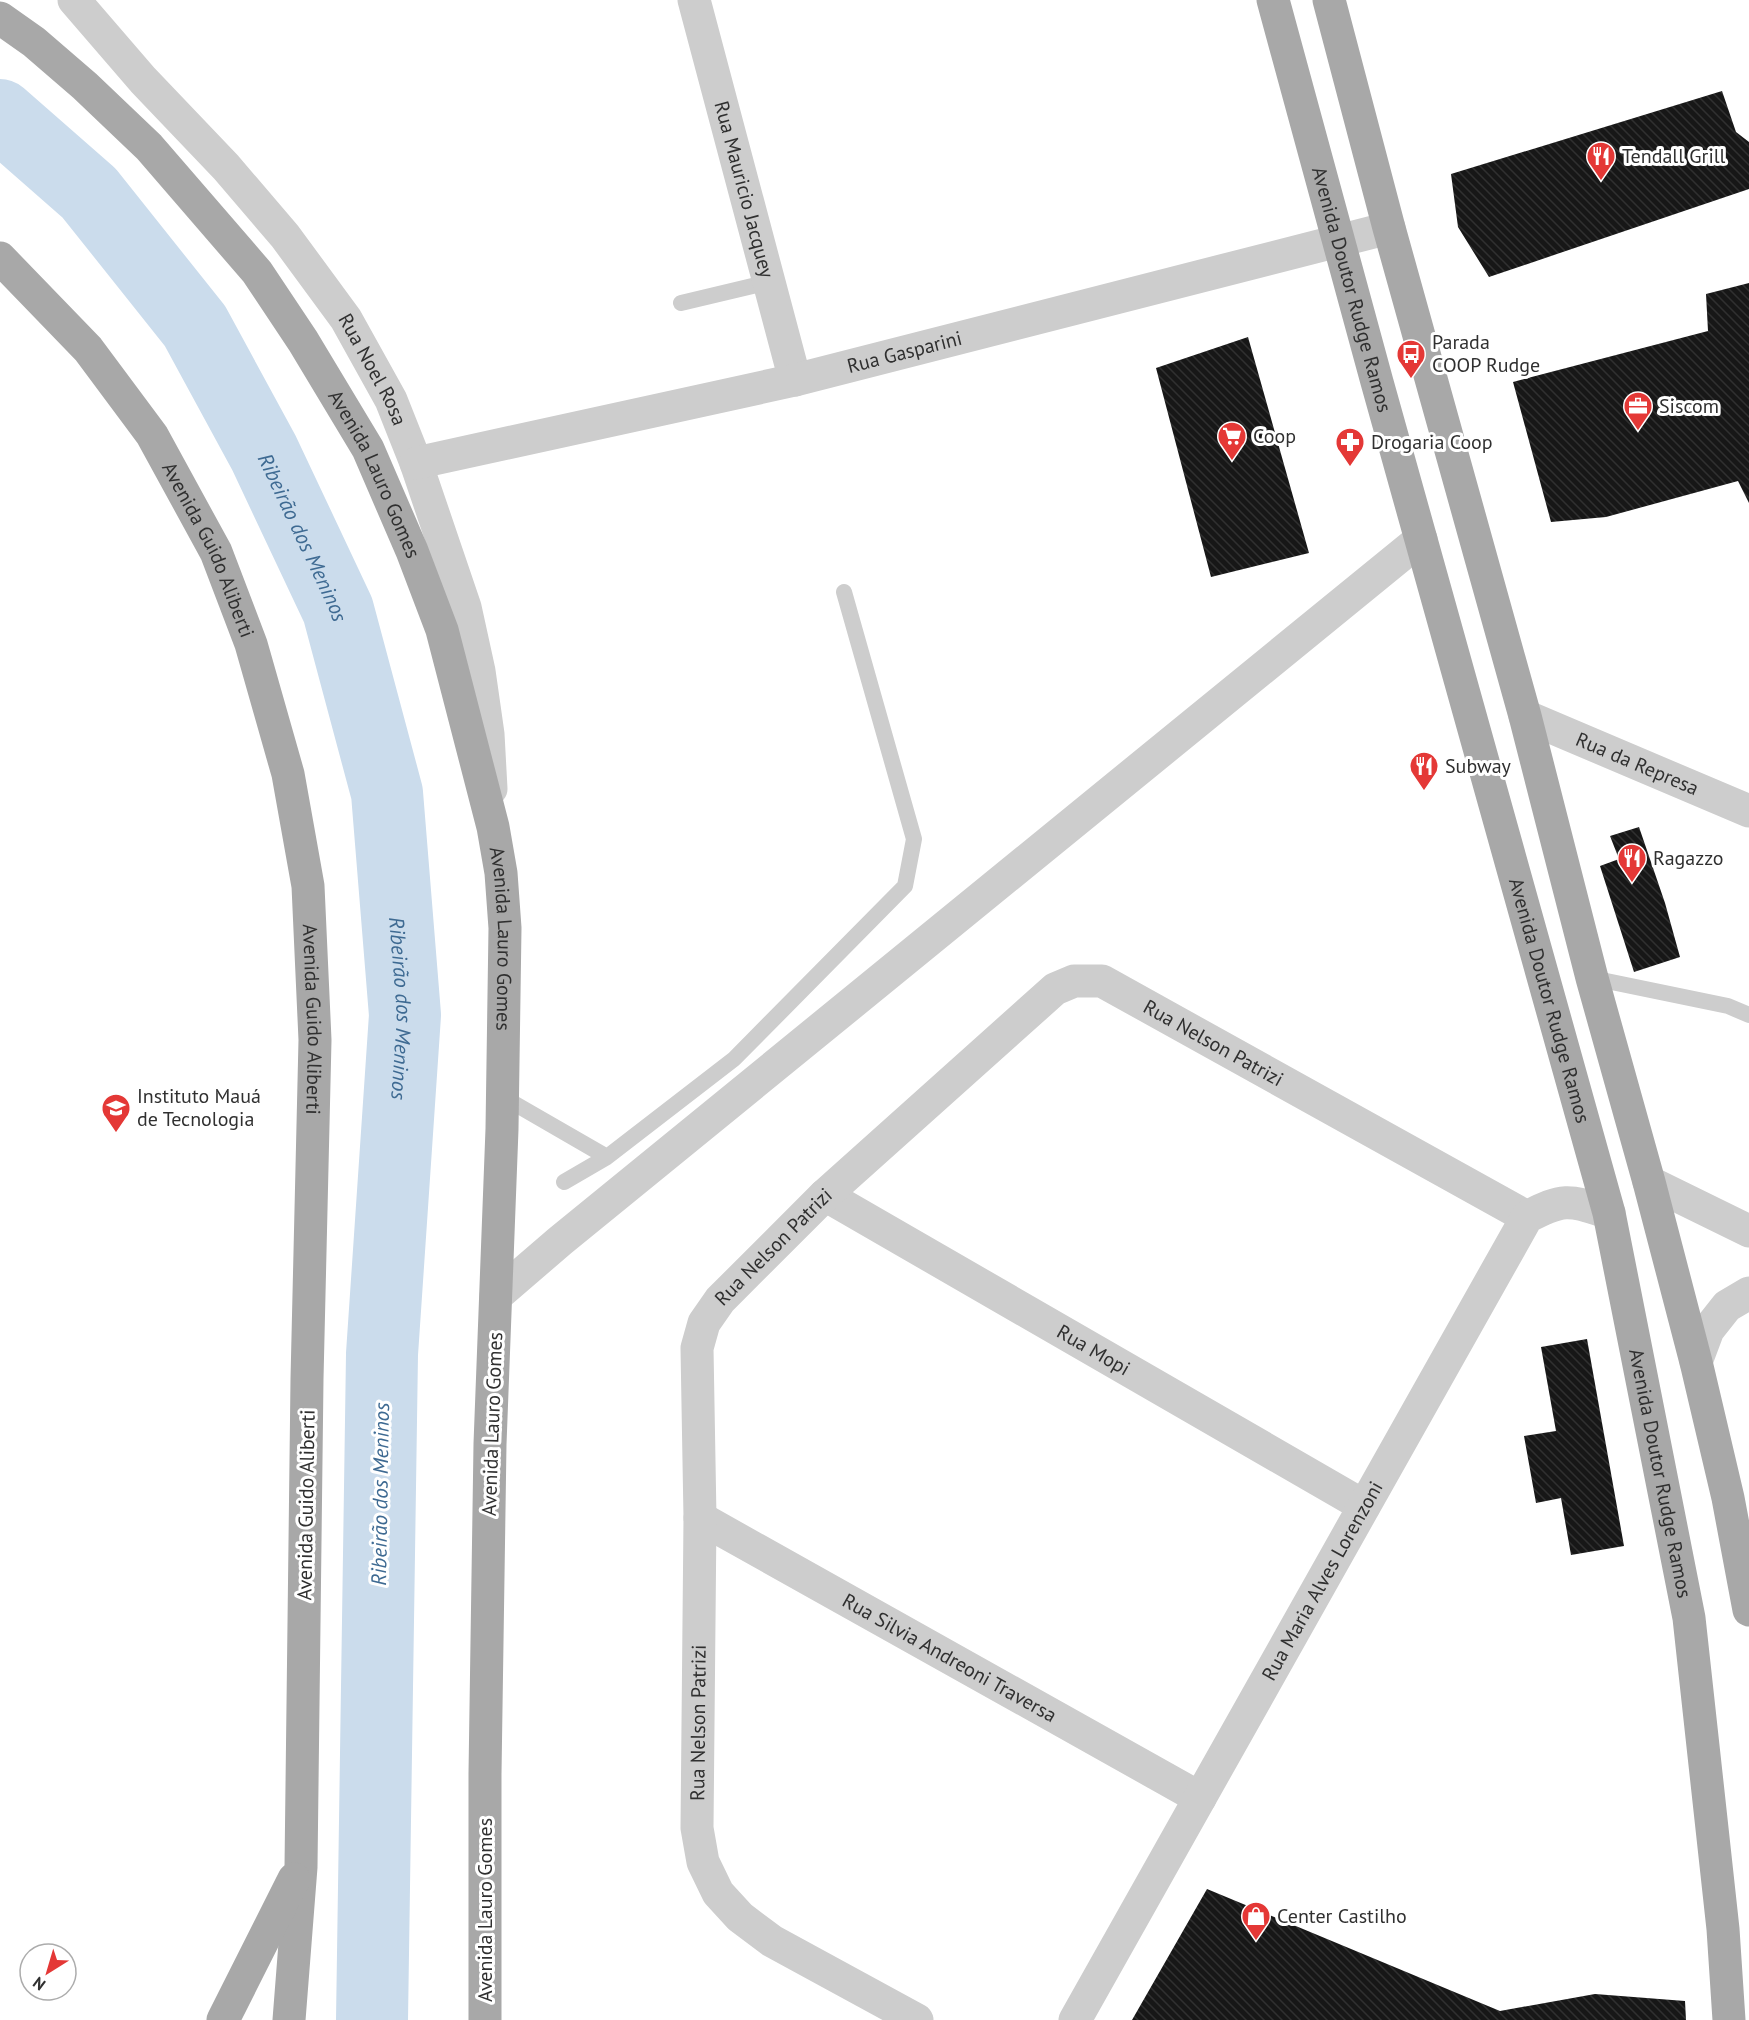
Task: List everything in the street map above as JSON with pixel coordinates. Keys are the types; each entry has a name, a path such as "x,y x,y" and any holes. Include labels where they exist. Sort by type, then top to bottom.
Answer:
{"main road":[{"name":"Avenida Doutor Rudge Ramos","path":"1272,0 1609,1213 1689,1618 1723,1929 1730,2020"},
{"path":"1329,0 1389,228 1525,716 1592,978 1696,1362 1728,1498 1749,1610"},
{"name":"Avenida Lauro Gomes","path":"0,18 34,42 85,86 149,147 257,272 303,341 368,449 412,551 442,630 493,827 501,873 505,928 503,1096 490,1455 485,1751 485,2020"},
{"name":"Avenida Guido Aliberti","path":"0,258 88,349 152,435 216,552 251,644 288,774 308,886 315,1040 307,1379 300,1867 289,2020"},
{"name":"Avenida Guido Aliberti","path":"223,2020 300,1867"}],"street":[{"name":"Rua Noel Rosa","path":"74,0 143,80 226,167 285,237 346,319 391,399 416,463 465,607 488,734 493,827"},
{"name":"Rua Mauricio Jacquey","path":"694,0 795,380"},
{"name":"Rua Gasparini","path":"416,463 795,380 1389,228"},
{"path":"496,1296 560,1241 1420,539"},
{"name":"Rua da Represa","path":"1525,716 1749,811"},
{"name":"Rua Nelson Patrizi","path":"917,2020 772,1941 740,1917 718,1893 703,1862 698,1828 700,1518 697,1348 704,1323 720,1300 825,1195 1055,989 1074,981 1102,981 1527,1217"},
{"path":"1649,1182 1749,1230"},
{"name":"Rua Mopi","path":"825,1195 1364,1506"},
{"path":"1527,1217 1552,1204 1575,1202 1609,1213"},
{"name":"Rua Maria Alves Lorenzoni","path":"1075,2020 1527,1217"},
{"path":"1696,1362 1708,1330 1714,1322 1727,1306 1749,1293"},
{"name":"Rua Silvia Andreoni Traversa","path":"700,1518 1200,1798"}],"lane":[{"path":"681,303 769,282"},
{"path":"564,1182 607,1157 734,1059 905,886 914,839 844,592"},
{"path":"1592,978 1728,1006 1749,1016"},
{"path":"503,1096 607,1157"}],"building":[{"name":"Tendall Grill","path":"1722,91 1736,132 1749,142 1749,189 1489,277 1458,227 1451,174"},
{"name":"Siscom","path":"1749,283 1749,503 1738,481 1606,517 1551,522 1513,382 1708,331 1706,294"},
{"name":"Coop","path":"1248,337 1309,553 1211,577 1156,368"},
{"name":"Ragazzo","path":"1639,827 1665,903 1680,957 1634,972 1600,866 1619,859 1610,836"},
{"path":"1587,1339 1624,1546 1571,1555 1561,1498 1536,1503 1524,1436 1556,1431 1541,1347"},
{"name":"Center Castilho","path":"1207,1889 1500,2011 1595,1994 1685,2001 1686,2020 1132,2020"}],"waterway":[{"name":"Ribeirão dos Meninos","path":"0,115 89,193 195,326 264,453 338,610 387,793 405,1015 382,1354 372,2020"}],"place":[{"name":"Tendall Grill","path":"1601,182"},
{"name":"Parada COOP Rudge","path":"1411,380"},
{"name":"Siscom","path":"1638,432"},
{"name":"Coop","path":"1232,462"},
{"name":"Drogaria Coop","path":"1350,468"},
{"name":"Subway","path":"1424,792"},
{"name":"Ragazzo","path":"1632,884"},
{"name":"Instituto Mauá de Tecnologia","path":"116,1134"},
{"name":"Center Castilho","path":"1256,1942"}]}
